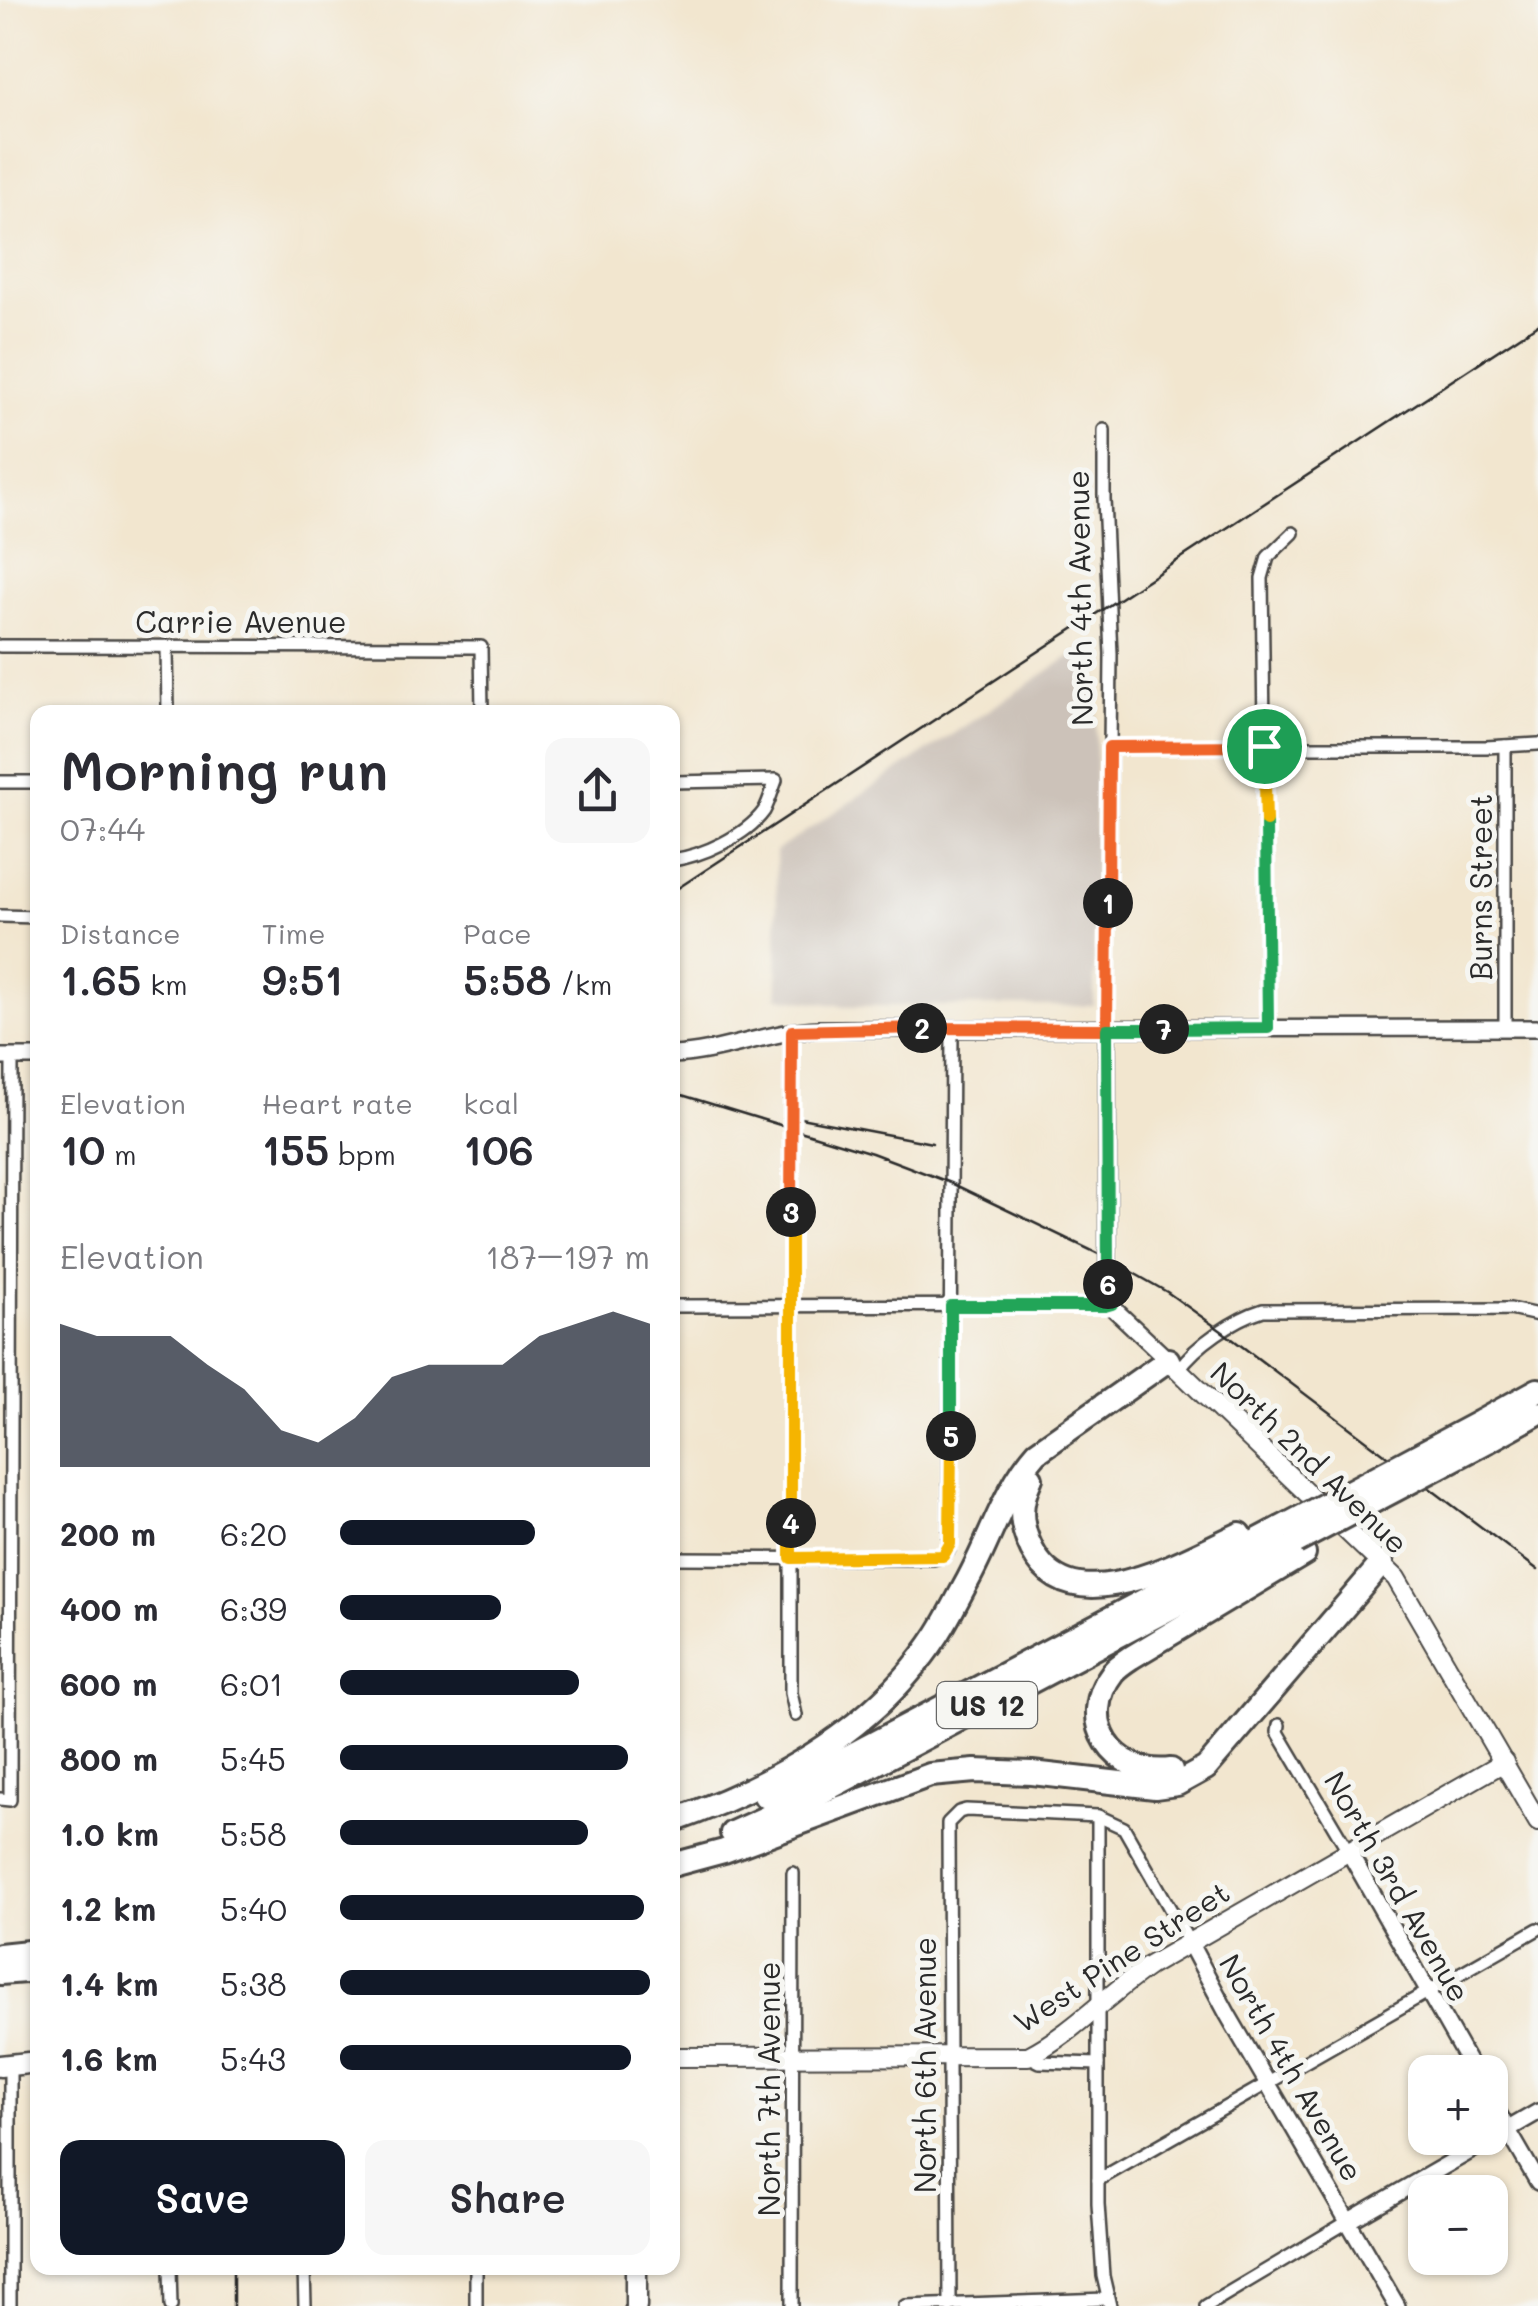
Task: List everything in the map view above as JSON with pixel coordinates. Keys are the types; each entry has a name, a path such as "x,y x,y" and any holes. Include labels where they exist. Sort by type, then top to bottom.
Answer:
{"highway":[{"path":"1178,1362 1050,1454 1032,1474 1022,1496 1020,1518 1036,1558 1072,1583 1093,1587 1118,1585 1166,1567 1289,1536"},
{"path":"680,1818 819,1752 861,1720 904,1678 938,1635 975,1568 1021,1469 1036,1452 1178,1362"},
{"name":"US 12","path":"680,1852 737,1832 814,1796 1484,1431 1538,1390"},
{"name":"US 12","path":"680,1829 808,1778 1289,1536 1373,1479 1484,1431 1538,1413"},
{"path":"1289,1536 1113,1672 1102,1697 1098,1720 1107,1746 1123,1762 1151,1772 1176,1769 1205,1750 1378,1558"},
{"path":"680,1864 930,1775 975,1771 1032,1773 1156,1786 1177,1784 1206,1768 1378,1558"},
{"path":"0,1955 30,1952"},
{"path":"0,1973 30,1971"}],"main road":[{"name":"North 2nd Avenue","path":"1178,1362 1378,1558 1406,1592 1538,1822"},
{"name":"West Pine Street","path":"680,2058 1028,2056 1056,2041 1141,1972 1189,1942 1504,1762"},
{"path":"5,2065 30,2063"},
{"path":"636,2275 636,2306"}],"street":[{"name":"North 4th Avenue","path":"1104,430 1111,654 1107,1029 1108,1288 1112,1304"},
{"path":"1268,1028 1264,565 1272,551 1292,533"},
{"name":"Carrie Avenue","path":"0,646 481,646 482,705"},
{"path":"168,646 168,705"},
{"path":"1109,747 1538,744"},
{"name":"Burns Street","path":"1504,746 1505,1028"},
{"path":"680,782 776,780 757,820 724,841 680,857"},
{"path":"0,782 30,782"},
{"path":"0,916 30,916"},
{"path":"680,1558 933,1559 946,1554 950,1544 952,1028"},
{"path":"680,1054 792,1031 1538,1028"},
{"path":"792,1031 790,1692 796,1714"},
{"path":"5,1800 6,1058"},
{"path":"680,1306 1112,1304"},
{"name":"North 2nd Avenue","path":"1112,1304 1178,1362"},
{"path":"1178,1362 1250,1314 1263,1310 1510,1309 1538,1315"},
{"name":"North 3rd Avenue","path":"1279,1725 1278,1732 1464,2055"},
{"name":"North 6th Avenue","path":"950,2305 948,1823 966,1810 1098,1816"},
{"name":"North 4th Avenue","path":"1098,1816 1124,1828 1398,2306"},
{"path":"905,2306 1108,2302 1098,2180 1098,1816"},
{"name":"North 7th Avenue","path":"792,1872 792,2306"},
{"path":"1098,2180 1538,1929"},
{"path":"1028,2056 1040,2062 1098,2064"},
{"path":"5,2065 10,2306"},
{"path":"1538,2112 1508,2130 1538,2182"},
{"path":"1206,2306 1465,2155"},
{"path":"170,2275 171,2306"},
{"path":"304,2275 305,2306"},
{"path":"476,2275 476,2306"}],"shaded area":[{"path":"1097,645 1094,1006 845,1006 778,997 776,851 1086,646"}],"railway":[{"path":"680,887 1538,324"},
{"path":"680,1094 872,1153 951,1183 1107,1258 1167,1292 1223,1332 1538,1570"},
{"path":"795,1117 932,1143"},
{"path":"233,2275 233,2306"}],"route":[{"path":"1264,746 1109,747 1107,1029 792,1031 791,1558 933,1559 949,1549 951,1306 1112,1304 1108,1296 1107,1029 1268,1028 1264,746"}]}
